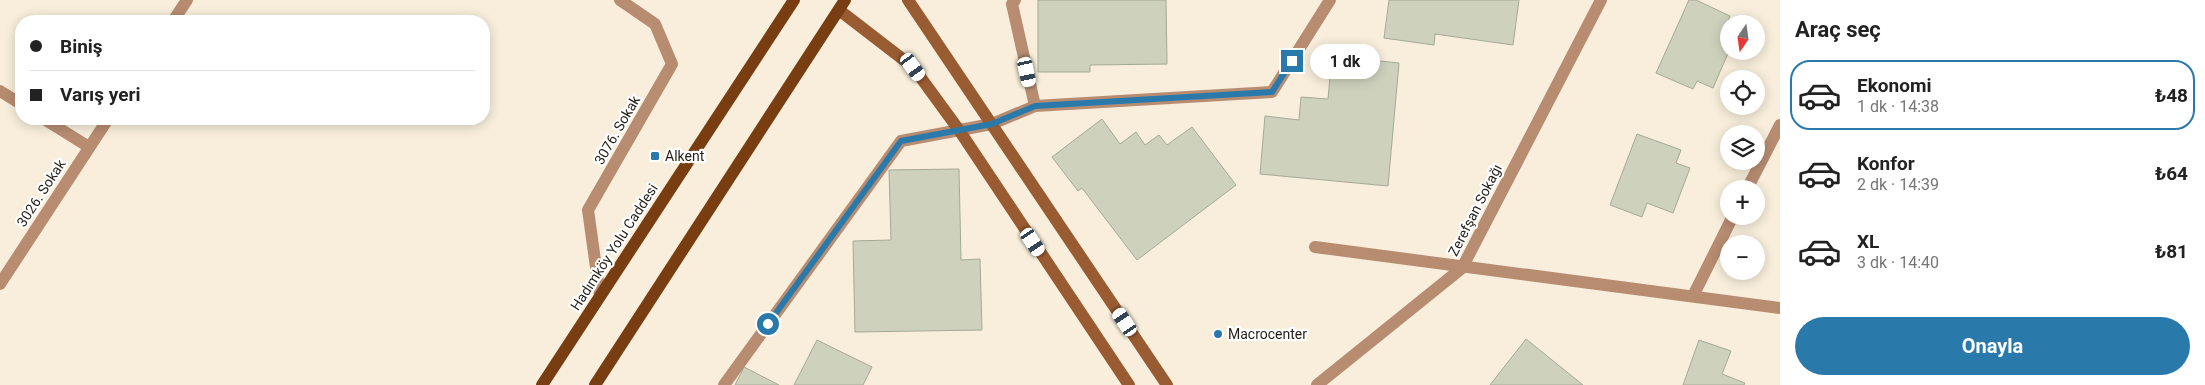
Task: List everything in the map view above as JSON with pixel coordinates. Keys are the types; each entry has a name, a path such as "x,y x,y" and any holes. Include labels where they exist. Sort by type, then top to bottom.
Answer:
{"main road":[{"name":"Hadımköy Yolu Caddesi","path":"542,385 794,0"},
{"path":"595,385 839,3"}],"street":[{"path":"177,15 187,0"},
{"name":"3076. Sokak","path":"600,296 588,210 672,64 655,24 620,0"},
{"path":"908,0 1167,385"},
{"path":"1014,0 1012,4 1035,106"},
{"path":"724,385 901,141 992,124 1035,106 1272,92 1330,0"},
{"name":"Zerefşan Sokağı","path":"1317,385 1462,268 1601,0"},
{"path":"839,3 913,67 959,130 1129,385"},
{"path":"0,91 15,100"},
{"path":"1752,180 1780,124"},
{"path":"54,125 89,147"},
{"name":"3026. Sokak","path":"0,284 104,125"},
{"path":"1692,296 1728,225"},
{"path":"1315,248 1780,308"}],"building":[{"path":"1038,0 1166,0 1167,64 1090,65 1090,72 1038,72"},
{"path":"1389,0 1519,0 1513,45 1435,34 1434,45 1384,38"},
{"path":"1689,0 1696,0 1728,15 1720,15 1720,60 1725,60 1713,88 1697,81 1693,89 1656,73"},
{"path":"1332,56 1399,63 1388,186 1260,174 1265,116 1299,120 1301,97 1328,99"},
{"path":"1102,119 1120,144 1136,132 1145,145 1159,135 1167,145 1192,127 1236,185 1137,260 1082,188 1078,191 1052,157"},
{"path":"1637,134 1681,150 1676,163 1690,168 1673,213 1647,203 1642,217 1610,205"},
{"path":"959,169 961,260 980,259 982,330 855,332 853,241 891,240 889,170"},
{"path":"1526,339 1583,385 1490,385"},
{"path":"817,340 872,367 863,385 794,385"},
{"path":"1699,340 1731,351 1722,374 1745,383 1744,385 1683,385"},
{"path":"744,367 779,385 735,385"}],"place":[{"name":"Alkent","path":"655,156"},
{"name":"Macrocenter","path":"1218,334"}],"route":[{"path":"768,324 901,141 992,124 1035,106 1272,92 1292,61"}]}
